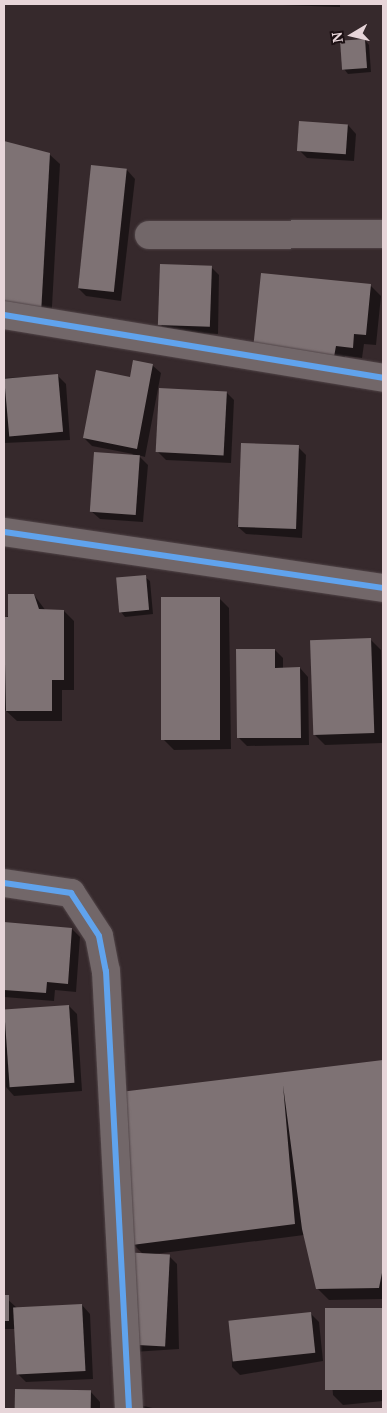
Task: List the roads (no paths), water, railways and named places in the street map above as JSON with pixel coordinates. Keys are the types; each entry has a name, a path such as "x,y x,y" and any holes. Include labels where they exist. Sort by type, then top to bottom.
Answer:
{"street":[{"path":"149,235 383,234"},
{"path":"4,315 383,378"},
{"path":"4,532 383,588"},
{"path":"4,883 71,893 99,936 106,971 129,1409"}]}
